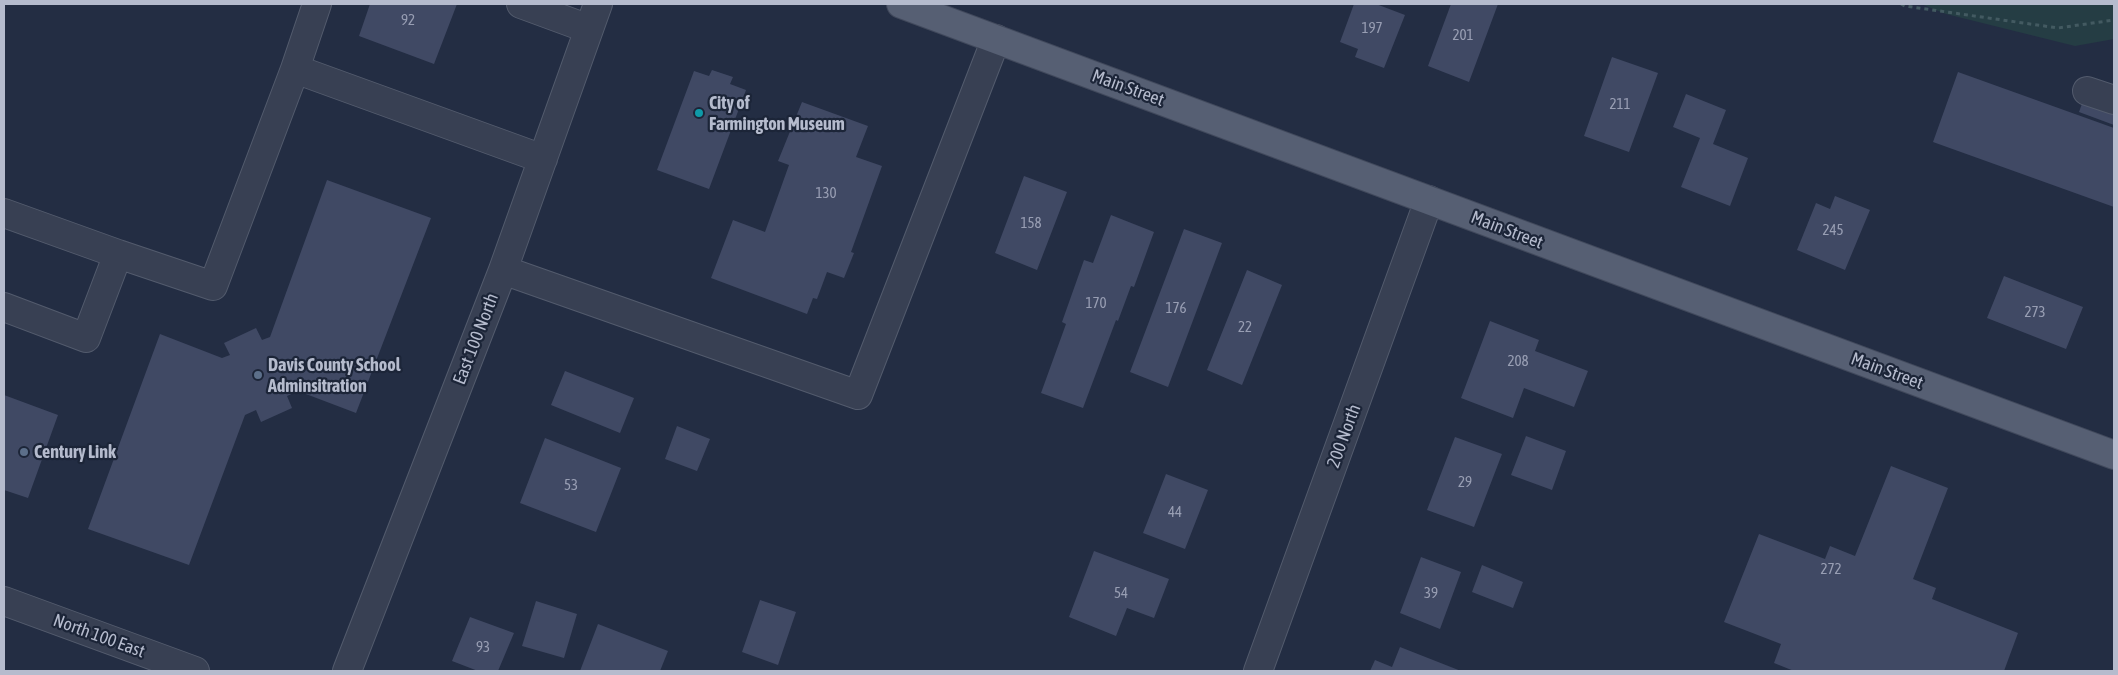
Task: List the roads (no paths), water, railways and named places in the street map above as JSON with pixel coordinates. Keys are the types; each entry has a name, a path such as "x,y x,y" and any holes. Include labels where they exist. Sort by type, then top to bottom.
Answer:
{"main road":[{"name":"Main Street","path":"901,4 2114,455"}],"street":[{"path":"4,213 213,286 295,69 317,4"},
{"path":"521,4 589,29"},
{"name":"East 100 North","path":"347,671 503,270 598,4"},
{"path":"503,270 858,395 996,39"},
{"path":"295,69 543,159"},
{"path":"2087,91 2114,100"},
{"name":"200 North","path":"1258,671 1429,200"},
{"path":"4,307 86,338 118,254"},
{"name":"North 100 East","path":"4,601 195,671"}],"place":[{"name":"City of Farmington Museum","path":"699,113"},
{"name":"Davis County School Adminsitration","path":"258,375"},
{"name":"Century Link","path":"24,452"}]}
